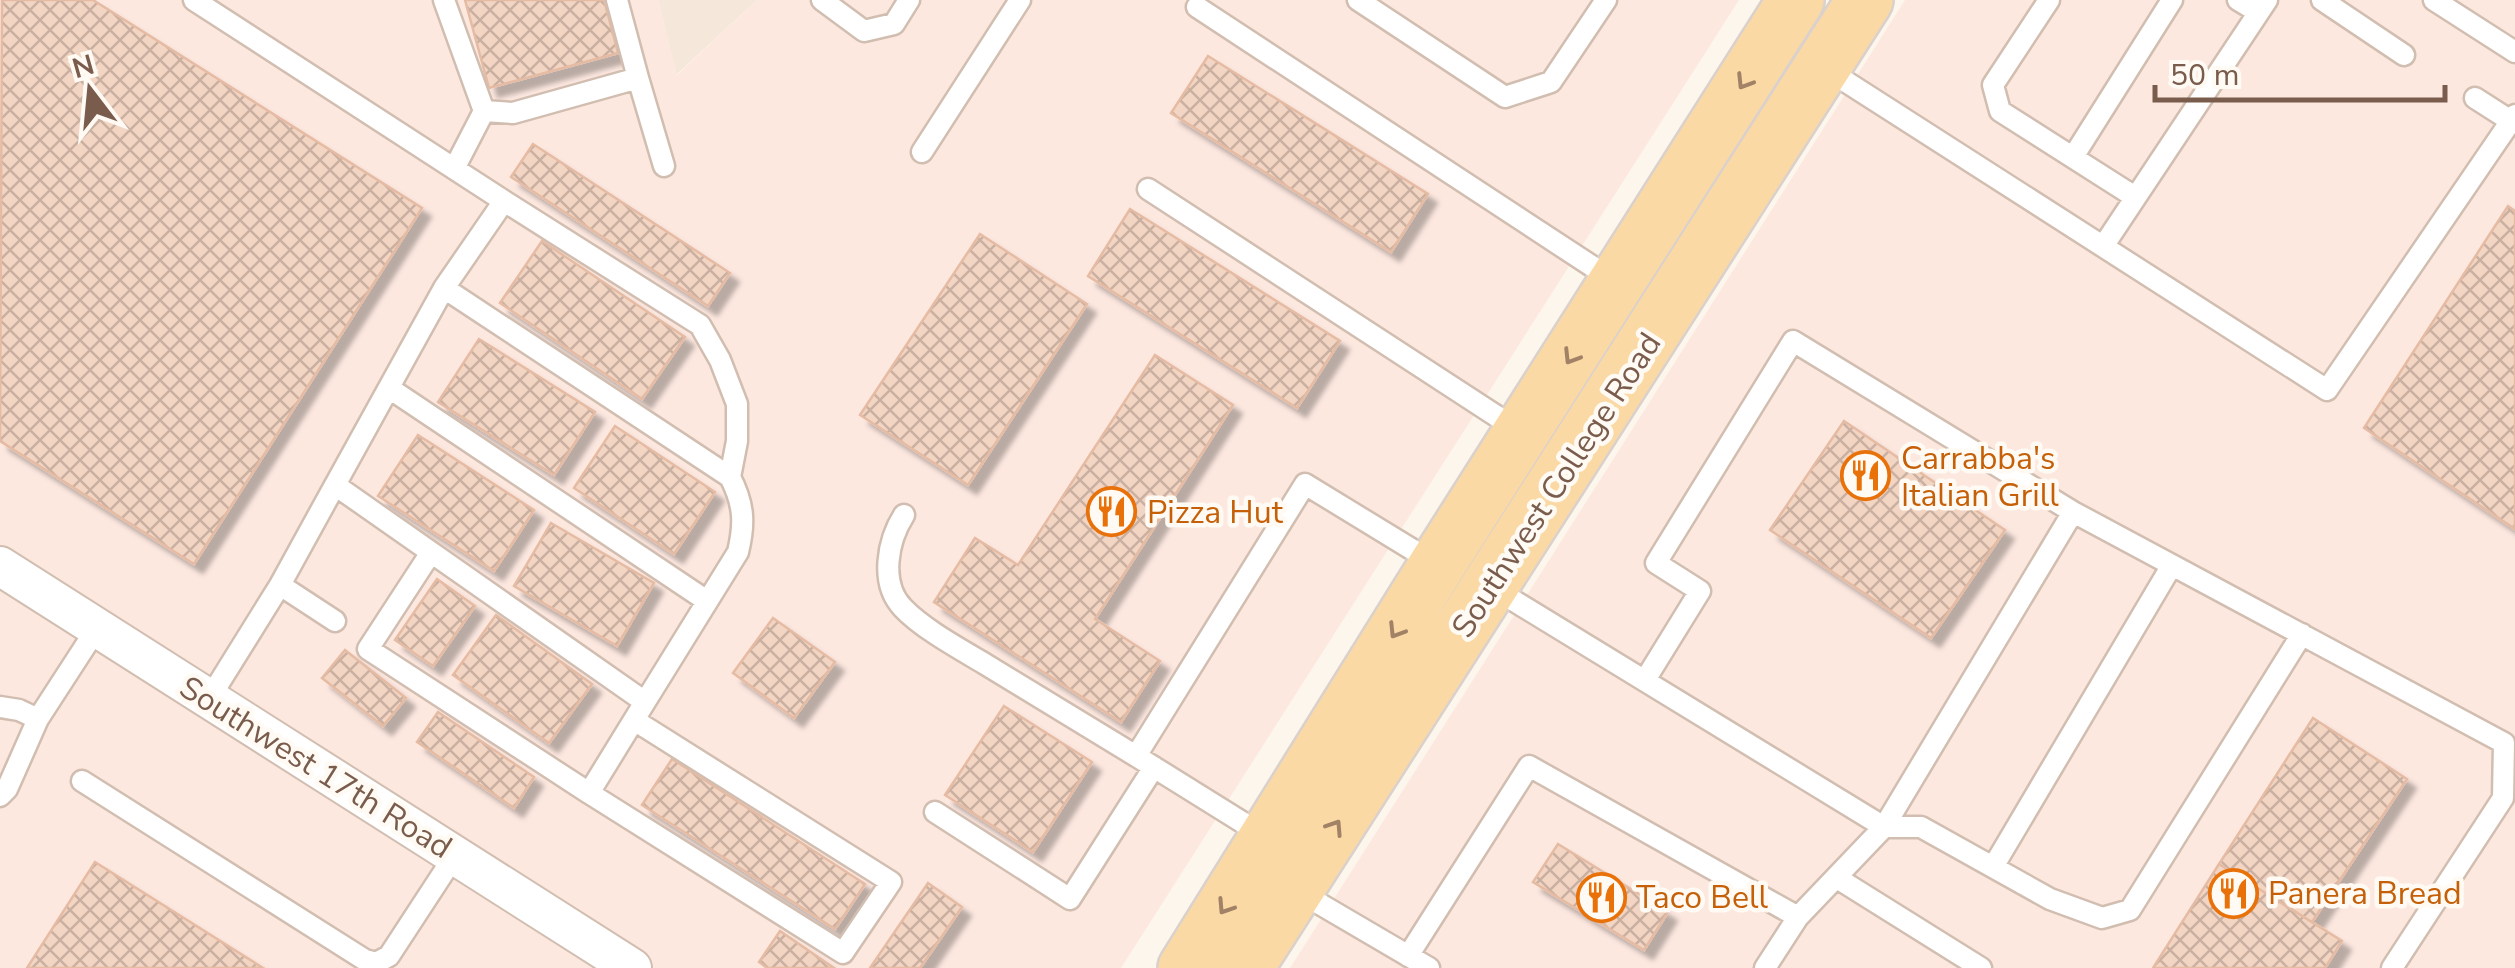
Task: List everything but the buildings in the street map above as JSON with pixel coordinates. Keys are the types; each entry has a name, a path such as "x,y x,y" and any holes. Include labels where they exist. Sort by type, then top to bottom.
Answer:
{"main road":[{"name":"Southwest College Road","path":"1186,968 1796,0"},
{"name":"Southwest College Road","path":"1245,968 1864,0"}],"street":[{"name":"Southwest 17th Road","path":"0,566 455,855 617,964"}],"lane":[{"path":"194,0 700,325 720,360 737,404 738,441 730,477"},
{"path":"444,0 484,111 455,167"},
{"path":"617,0 664,166"},
{"path":"822,0 864,31 894,24 909,0"},
{"path":"922,152 1020,0"},
{"path":"1358,0 1505,97 1551,82 1606,0"},
{"path":"2049,0 1993,85 2000,111 2136,197"},
{"path":"2072,157 2172,0"},
{"path":"2104,245 2262,6 2238,0"},
{"path":"2322,0 2404,56"},
{"path":"2434,0 2515,52"},
{"path":"1197,8 1618,283"},
{"path":"1821,66 2327,390 2513,118 2475,98"},
{"path":"484,111 513,113 638,78"},
{"path":"1148,190 1522,434"},
{"path":"209,700 280,585 444,288 504,201"},
{"path":"444,288 730,477 740,496 745,524 738,552 589,792"},
{"path":"1645,680 1700,590 1656,563 1794,341 2073,512 2504,743 2504,798 2392,968"},
{"path":"388,388 707,601"},
{"path":"335,484 430,554 640,711 892,882 843,953 368,648 430,554"},
{"path":"934,812 1070,900 1305,484 1437,565"},
{"path":"1764,968 1798,917 1884,827 2073,512"},
{"path":"904,515 894,532 888,566 893,591 902,607 960,648 1268,839"},
{"path":"1994,867 2172,566"},
{"path":"280,585 335,621"},
{"path":"1491,586 1884,827 1921,827 2050,898 2102,918 2130,910 2302,634"},
{"path":"0,796 7,789 19,712 98,628"},
{"path":"1408,956 1529,766 1798,917"},
{"path":"82,781 374,966 389,956 455,855"},
{"path":"1837,878 1981,968"},
{"path":"1294,889 1429,968"}],"shaded area":[{"path":"0,0 658,0 677,75 757,0 1739,0 1121,968 0,968"},
{"path":"658,0 757,0 676,75"},
{"path":"1905,0 2515,0 2515,968 1290,968"}],"place":[{"name":"Carrabba's Italian Grill","path":"1866,476"},
{"name":"Pizza Hut","path":"1112,512"},
{"name":"Panera Bread","path":"2233,893"},
{"name":"Taco Bell","path":"1601,897"}]}
